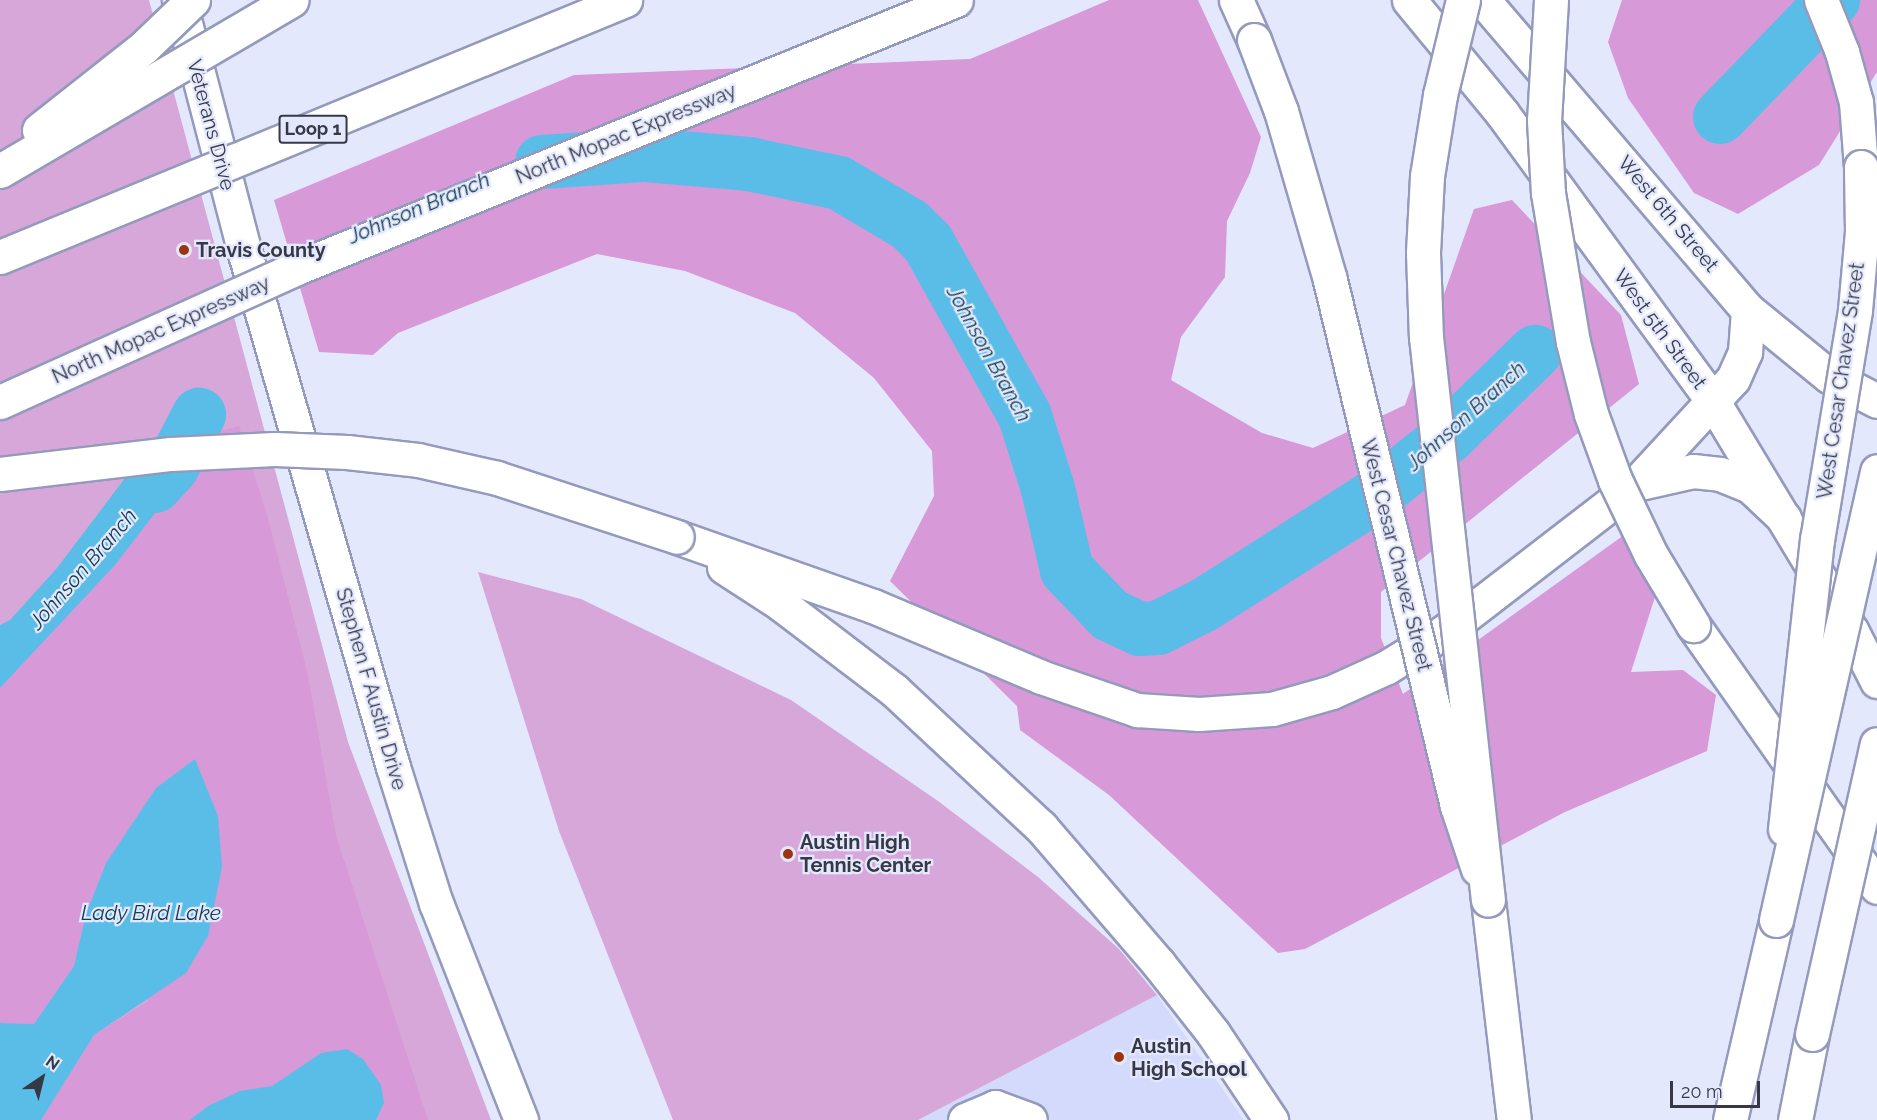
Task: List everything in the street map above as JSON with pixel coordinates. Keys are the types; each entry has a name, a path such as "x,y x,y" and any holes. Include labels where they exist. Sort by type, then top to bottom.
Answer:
{"main road":[{"name":"Veterans Drive","path":"179,0 244,250"},
{"path":"0,159 144,47 193,0"},
{"path":"0,171 291,0"},
{"name":"Loop 1","path":"0,257 625,0"},
{"name":"North Mopac Expressway","path":"0,402 299,267 956,0"},
{"name":"West Cesar Chavez Street","path":"1236,0 1281,111 1330,280 1457,806 1488,900 1515,1120"},
{"name":"West 5th Street","path":"1409,0 1509,122 1712,400 1784,518 1877,681"},
{"path":"1463,0 1440,96 1428,164 1423,253 1426,337 1488,900"},
{"name":"West 6th Street","path":"1483,0 1748,310 1829,376 1877,401"},
{"path":"1551,0 1544,108 1548,193 1573,342 1591,414 1615,480 1651,555 1693,625 1877,887"},
{"name":"West Cesar Chavez Street","path":"1730,1120 1776,920 1817,540 1846,369 1862,232 1856,102 1842,52 1821,0"},
{"name":"Stephen F Austin Drive","path":"244,250 403,801 436,903 521,1120"},
{"path":"0,474 171,454 275,449 347,452 418,460 497,478 677,537 873,606 1041,677 1137,710 1199,714 1272,709 1332,692 1387,667 1444,632 1636,484 1733,379 1746,352 1748,310"},
{"path":"1776,920 1877,471"},
{"path":"1636,484 1684,472 1720,474 1750,486 1784,518"},
{"path":"677,537 782,604 895,691 1041,827 1158,963 1213,1034 1271,1120"},
{"path":"1795,1120 1877,744"},
{"path":"965,1120 995,1107 1029,1120"}],"shaded area":[{"path":"0,0 149,0 348,742 491,1120 41,1120 0,1050"},
{"path":"1109,0 1198,0 1261,137 1250,173 1227,221 1225,277 1181,337 1171,380 1262,433 1313,448 1405,405 1474,209 1512,200 1621,315 1639,384 1381,592 1381,638 1403,694 1624,535 1655,597 1631,672 1683,670 1716,695 1707,751 1565,812 1305,949 1278,953 1109,795 1020,730 1017,706 890,581 934,496 932,451 874,378 795,313 685,271 597,254 398,333 373,355 319,352 274,200 574,75 970,59"},
{"path":"1622,0 1877,0 1877,72 1819,165 1738,214 1694,193 1628,98 1608,42"},
{"path":"239,426 268,518 308,675 336,835 428,1120 376,1120 384,1103 321,1053 272,1086 240,1091 208,1106 190,1120 41,1120 94,1035 148,1001 131,827 106,863 86,914 74,966 34,1024 0,1023 0,688 165,500 205,435"},
{"name":"Austin High Tennis Center","path":"478,572 581,599 791,700 938,801 1038,877 1119,949 1157,995 918,1120 673,1120 559,831"},
{"name":"Austin High School","path":"1157,995 1244,1120 918,1120"}],"water":[{"path":"188,420 205,435 165,500 115,565 0,688 0,625 10,620 57,568 156,437"},
{"name":"Lady Bird Lake","path":"195,759 218,816 222,867 208,936 186,973 94,1035 41,1120 0,1120 0,1023 34,1024 74,966 86,914 106,863 156,788"},
{"path":"347,1049 363,1059 381,1085 384,1103 376,1120 190,1120 208,1106 240,1091 272,1086 321,1053"}],"waterway":[{"name":"Johnson Branch","path":"1720,117 1833,0"},
{"name":"Johnson Branch","path":"542,162 646,155 749,164 839,183 910,225 928,243 1025,416 1048,489 1067,570 1110,615 1140,629 1158,628 1204,605 1369,500 1448,437 1535,352"},
{"name":"Johnson Branch","path":"155,486 172,467 199,415"}],"place":[{"name":"Travis County","path":"184,250"},
{"name":"Austin High Tennis Center","path":"788,854"},
{"name":"Austin High School","path":"1119,1057"}]}
